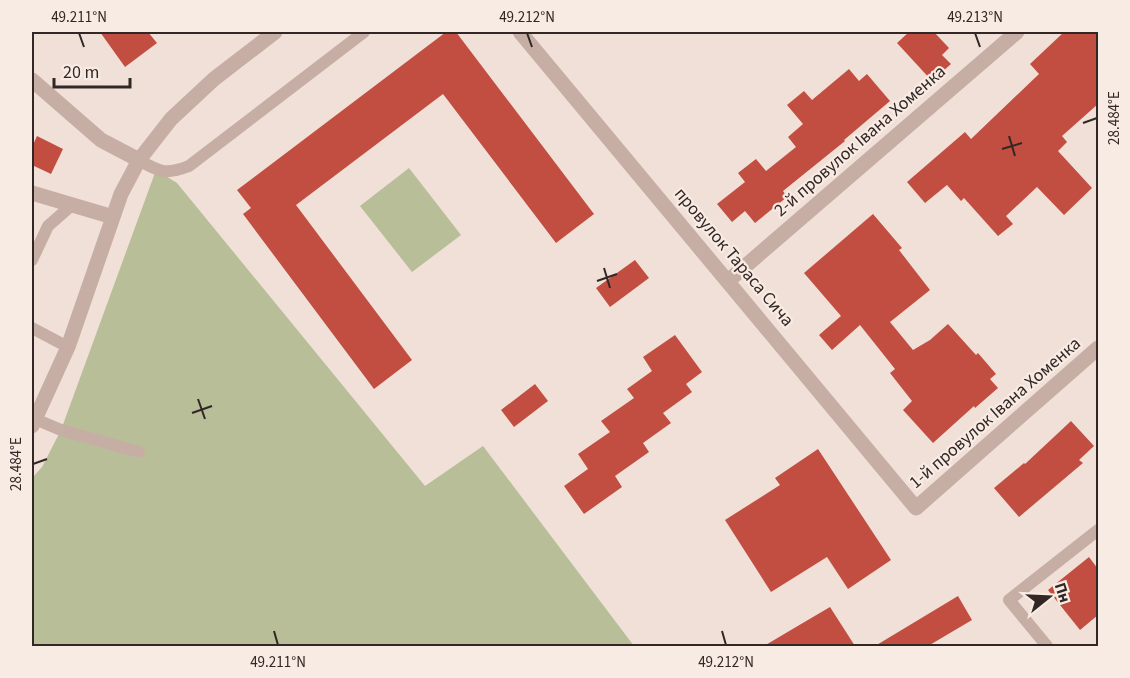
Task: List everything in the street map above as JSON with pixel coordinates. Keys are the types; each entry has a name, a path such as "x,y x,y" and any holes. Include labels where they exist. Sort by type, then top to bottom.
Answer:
{"street":[{"path":"33,423 68,347 121,195 139,160 171,119 214,79 275,32"},
{"name":"провулок Тараса Сича","path":"520,32 916,508"},
{"name":"2-й провулок Івана Хоменка","path":"728,281 1017,32"},
{"path":"32,80 101,140 139,160"},
{"path":"32,193 113,217"},
{"name":"1-й провулок Івана Хоменка","path":"916,508 1098,348"}],"lane":[{"path":"139,160 156,170 175,172 189,166 364,32"},
{"path":"32,260 48,226 72,205"},
{"path":"32,328 68,347"},
{"path":"33,423 139,452"},
{"path":"1047,646 1010,600 1098,530"}],"green space":[{"path":"409,168 461,235 412,272 360,206"},
{"path":"156,170 177,183 425,486 483,446 634,646 32,646 32,478 42,467 61,430"}],"building":[{"path":"100,32 148,32 157,43 125,67"},
{"path":"446,32 456,32 594,214 556,243 443,94 296,205 412,360 374,389 243,214 251,208 237,190"},
{"path":"909,32 934,32 949,48 942,55 951,64 932,81 897,43"},
{"path":"1064,32 1098,32 1098,104 1062,136 1067,142 1058,151 1092,188 1064,215 1037,187 1006,216 1013,224 998,236 964,198 961,201 947,185 925,203 907,182 965,132 971,139 1039,74 1030,64"},
{"path":"849,69 859,81 867,74 890,101 783,191 787,197 755,223 745,211 732,222 717,204 745,182 738,173 756,159 766,171 796,147 788,137 803,124 787,105 804,91 812,100"},
{"path":"37,136 63,149 51,174 32,165 32,147"},
{"path":"873,214 902,248 899,250 930,290 890,322 913,350 930,340 948,324 996,374 990,379 998,388 933,443 903,410 912,401 890,373 895,369 860,325 832,350 819,335 841,316 804,273"},
{"path":"635,260 649,278 610,307 596,288"},
{"path":"675,335 702,372 686,384 692,392 663,413 671,423 643,443 649,452 615,476 622,487 584,514 564,486 588,469 578,454 610,432 601,421 634,398 627,389 652,371 643,357"},
{"path":"535,384 548,401 514,427 501,410"},
{"path":"1071,421 1094,446 1079,460 1083,463 1019,517 994,488 1025,464"},
{"path":"818,449 891,560 848,589 827,557 771,592 725,520 780,485 775,478"},
{"path":"1089,557 1098,569 1098,615 1080,630 1048,590"},
{"path":"958,596 972,620 928,646 875,646"},
{"path":"830,607 855,646 764,646 796,627"}]}
